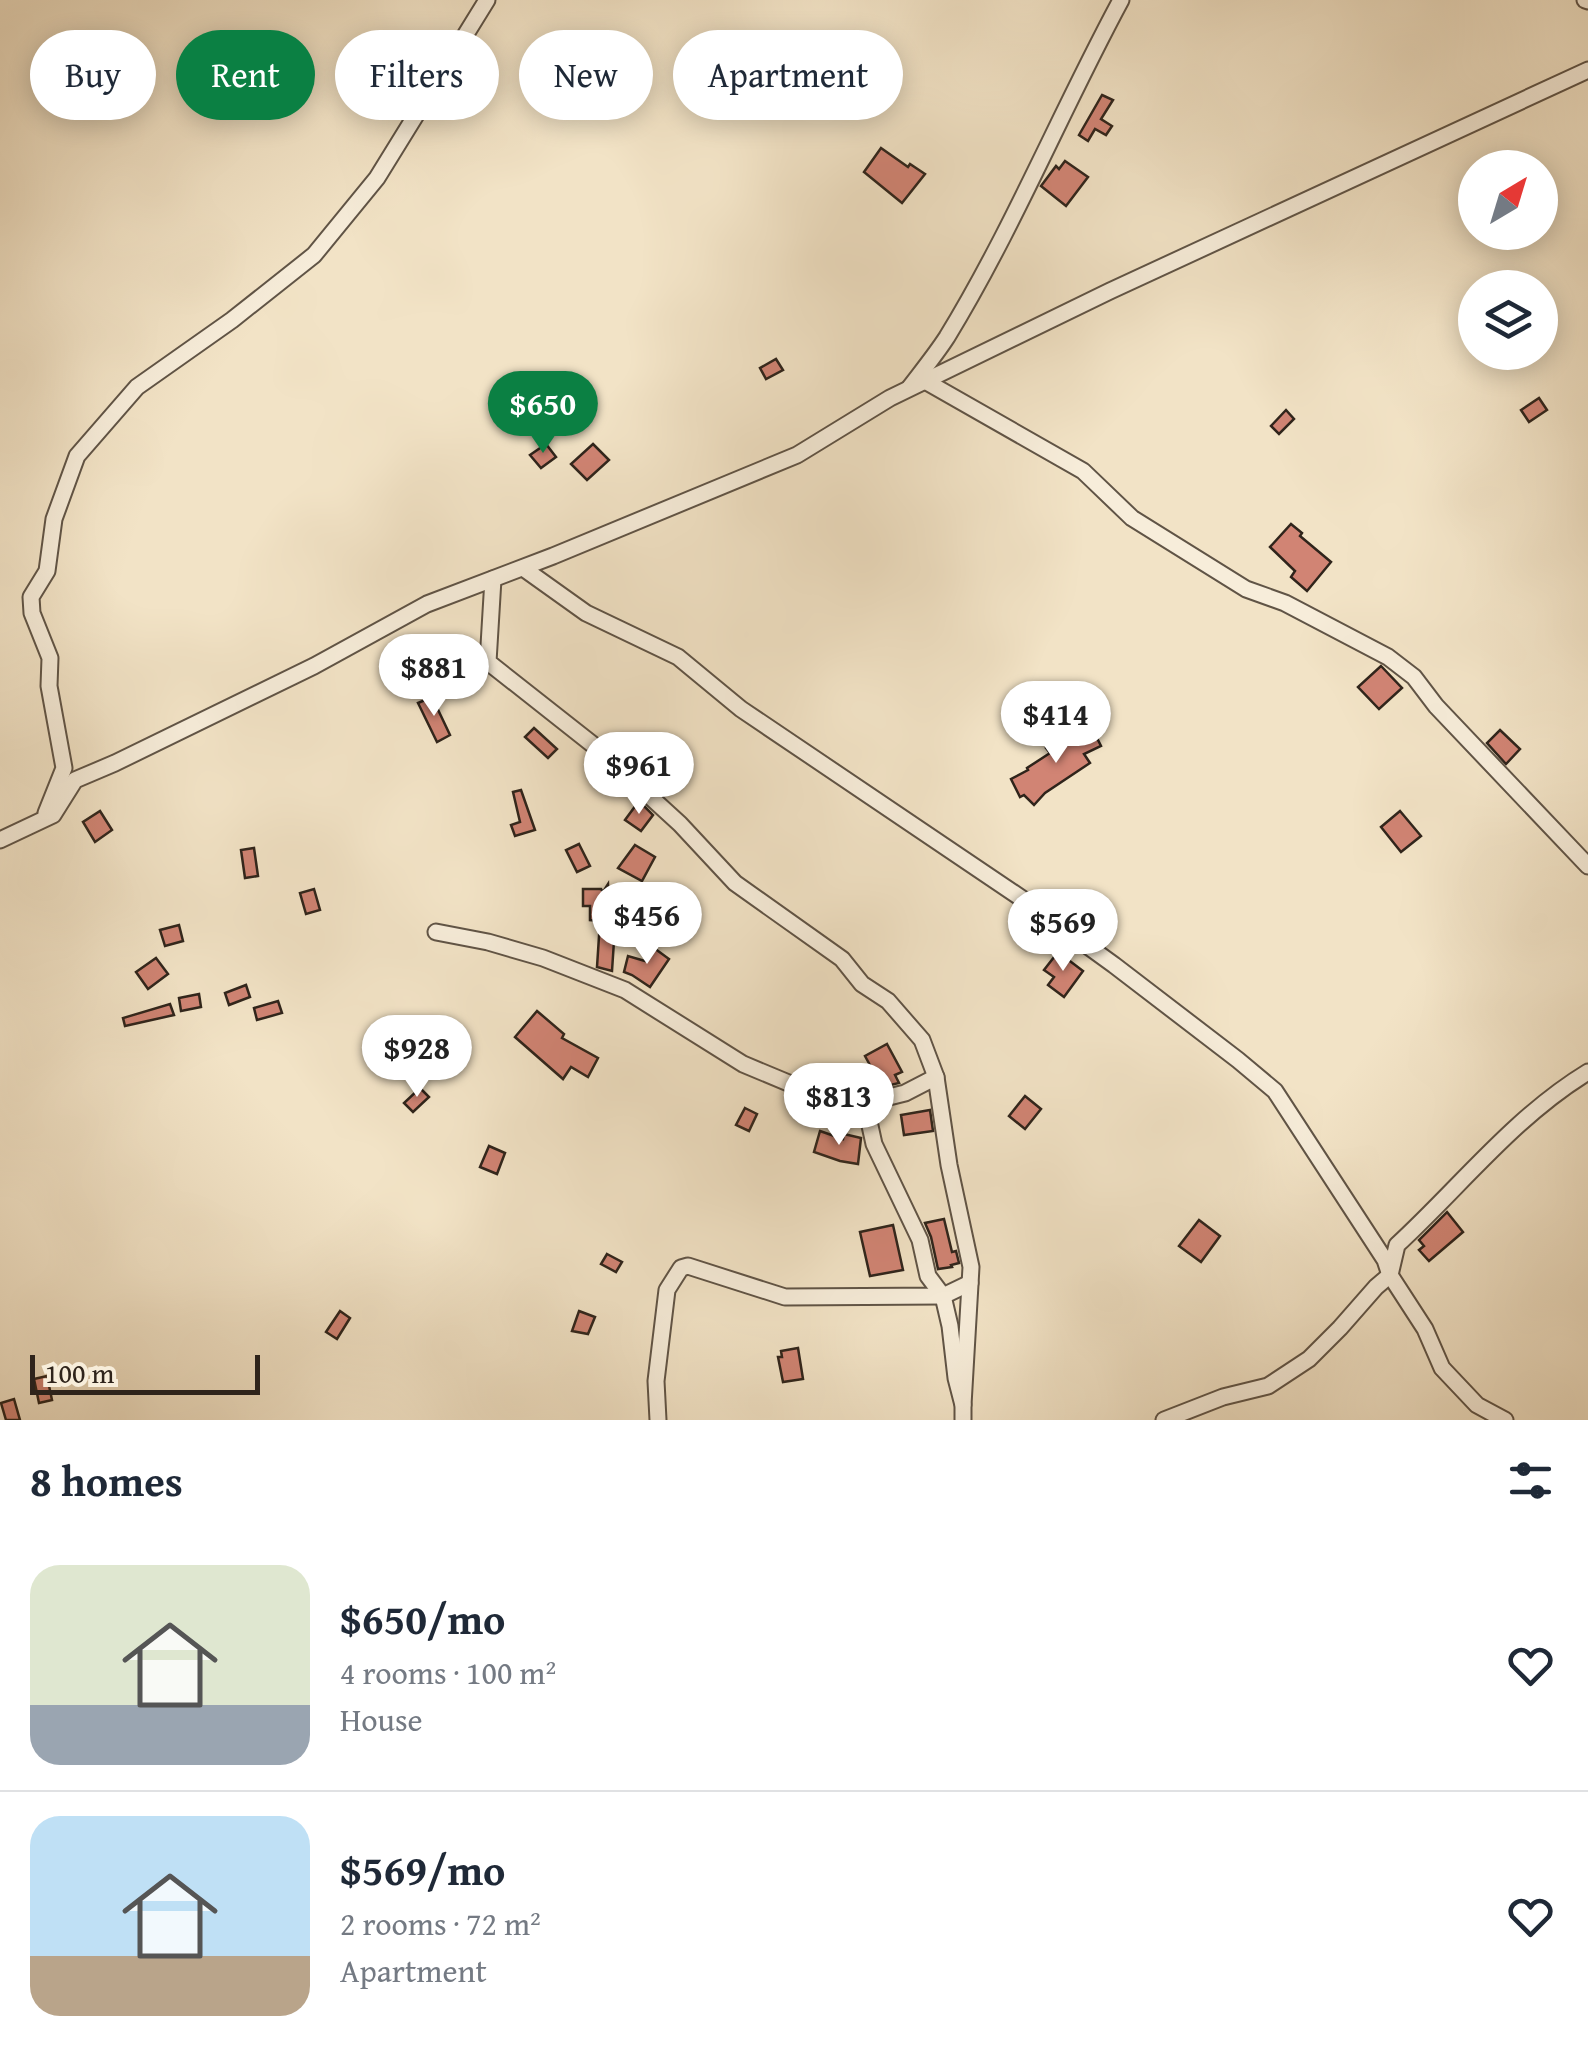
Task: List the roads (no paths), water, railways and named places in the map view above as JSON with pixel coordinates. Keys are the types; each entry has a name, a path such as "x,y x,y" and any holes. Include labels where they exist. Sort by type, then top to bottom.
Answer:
{"street":[{"path":"44,819 64,768 49,686 50,658 32,613 31,596 46,571 54,519 77,456 137,386 232,320 314,255 378,178 486,0"},
{"path":"909,389 945,340 982,276 1121,0"},
{"path":"0,840 53,815 75,780 298,674 427,604 797,455 890,398 1110,291 1588,70"},
{"path":"925,381 1084,470 1132,518 1246,590 1285,604 1388,656 1414,676 1436,706 1588,866"},
{"path":"524,568 586,613 678,657 741,709 1114,965 1275,1091 1385,1260 1390,1275 1425,1329 1442,1368 1477,1405 1505,1420"},
{"path":"494,579 488,662 619,768 680,824 735,883 842,959 862,984 888,1000 922,1040 936,1077 970,1267 963,1413"},
{"path":"436,932 543,958 625,990 743,1064 810,1092 866,1103 905,1093 936,1077"},
{"path":"1164,1420 1223,1397 1268,1386 1309,1358 1390,1275 1397,1245 1532,1111 1588,1072"},
{"path":"866,1103 874,1144 920,1240 928,1276 943,1296 963,1413"},
{"path":"658,1420 656,1381 667,1290 681,1268 688,1266 785,1297 943,1296 970,1283"}]}
